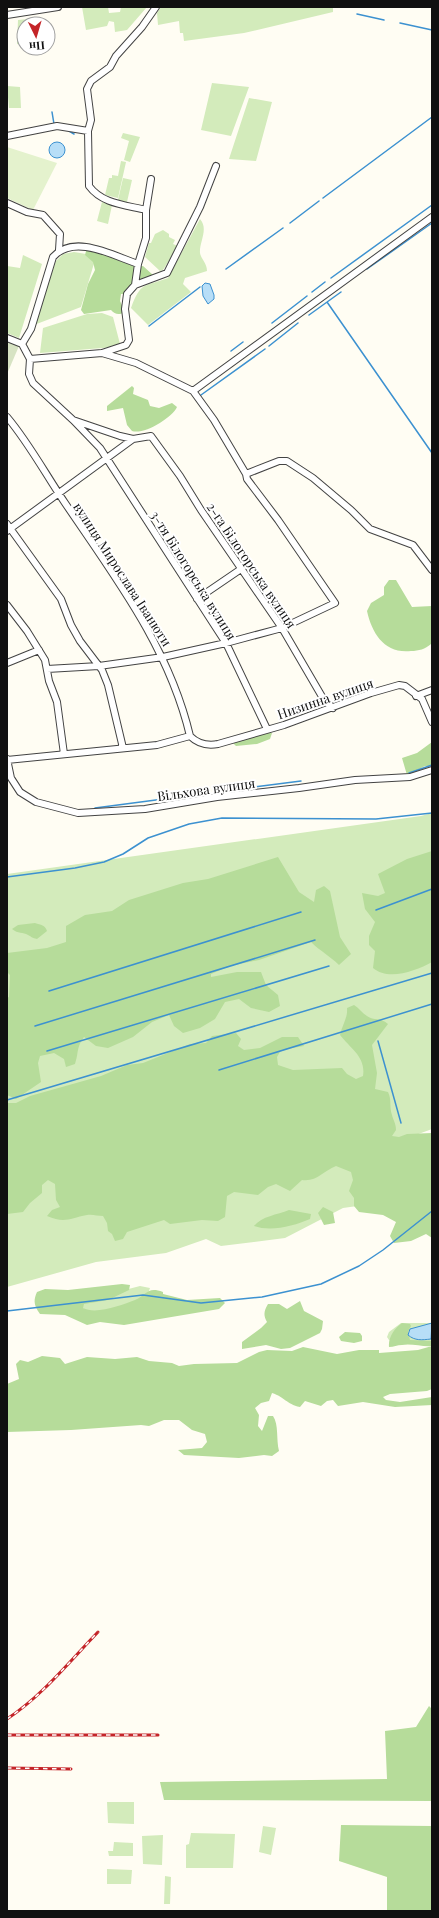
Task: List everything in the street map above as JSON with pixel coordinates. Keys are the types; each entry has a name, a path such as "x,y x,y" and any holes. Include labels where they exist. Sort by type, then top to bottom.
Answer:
{"street":[{"path":"7,15 58,7"},
{"path":"146,210 115,203 100,197 89,186 88,131 91,120 87,89 91,81 110,67 116,56 142,27 156,7"},
{"path":"7,136 57,126 88,131"},
{"path":"7,338 22,344 30,359 102,353 126,345 129,340 125,309 127,294 135,285 167,273 200,207 216,166"},
{"path":"135,285 138,264 146,238 146,210 151,179"},
{"path":"7,203 27,212 42,215 60,234 60,250"},
{"path":"193,392 432,217"},
{"path":"22,344 31,329 53,257 60,250 68,247 87,247 138,264"},
{"path":"47,669 99,666 163,657 226,643 282,628 335,603 278,520 247,479 246,474 214,420 193,392 136,363 102,353"},
{"name":"3-тя Білогорська вулиця","path":"30,359 29,374 33,383 73,420 100,448 226,643 268,729"},
{"name":"вулиця Мирослава Іванюти","path":"7,418 137,610 163,657 180,701 190,736"},
{"path":"73,420 133,439"},
{"name":"2-га Білогорська вулиця","path":"133,439 151,436 180,476 282,628 324,700 333,708"},
{"path":"123,748 108,685 99,666 80,641 71,625 61,599 8,528 133,439"},
{"path":"246,474 279,461 287,461 313,478 351,510 370,529 413,545 432,570"},
{"path":"197,598 241,569"},
{"path":"7,605 27,631 45,660 49,681 57,702 64,754"},
{"path":"7,663 39,650"},
{"name":"Низинна вулиця","path":"190,736 194,740 207,746 218,744 284,725 399,684 405,686 416,696 422,699 432,722"},
{"path":"416,696 432,690"},
{"path":"7,759 168,744 190,736"},
{"name":"Вільхова вулиця","path":"7,759 14,785 20,792 29,798 44,805 78,813 93,814 145,809 216,797 355,780 410,777 432,770"}],"green space":[{"path":"82,7 108,7 109,13 120,12 121,7 147,7 127,30 115,32 114,22 109,21 107,26 86,30"},
{"path":"161,7 333,7 333,12 244,33 184,41 183,33 180,33 179,21 158,25 157,13"},
{"path":"212,83 249,87 231,136 201,130"},
{"path":"7,86 20,87 21,108 9,108"},
{"path":"249,98 272,102 256,161 229,159"},
{"path":"123,133 140,137 130,162 124,160 129,141 121,138"},
{"path":"7,147 57,163 33,210 7,198"},
{"path":"121,161 126,162 118,198 105,195 109,178 112,178 112,175 118,176"},
{"path":"123,178 132,180 127,202 118,200"},
{"path":"102,202 112,205 108,224 97,221"},
{"path":"200,219 203,223 204,231 200,253 207,271 185,278 183,284 191,292 148,325 131,308 134,299 144,286 168,278"},
{"path":"163,230 169,234 169,237 175,240 173,244 178,246 163,270 160,271 145,257 149,243 151,243 155,234"},
{"path":"91,250 136,267 143,266 153,275 135,283 125,294 121,294 120,301 125,312 118,314 111,310 84,314 81,310 88,284 95,270 93,262 85,255 86,251"},
{"path":"74,252 86,254 95,260 81,307 34,325 56,261 63,254"},
{"path":"23,255 42,264 19,338 7,333 7,266 20,268"},
{"path":"102,313 113,317 120,344 115,347 40,353 43,328 87,314"},
{"path":"7,340 19,346 7,374"},
{"path":"132,386 134,388 133,394 148,400 150,406 159,408 172,403 177,407 170,416 157,425 137,432 132,431 127,425 123,408 107,411 107,406"},
{"path":"389,580 396,580 412,607 432,606 431,644 414,651 402,651 387,646 376,635 367,611 371,603 384,595 384,587"},
{"path":"267,733 272,733 270,739 257,744 236,746 233,743"},
{"path":"432,742 432,766 425,766 407,775 402,758 417,753"},
{"path":"432,813 432,1129 405,1139 407,1199 343,1208 285,1238 221,1246 206,1239 166,1253 96,1262 7,1287 7,874 421,816"},
{"path":"432,851 432,962 418,969 402,973 386,974 379,972 373,968 375,951 369,945 369,936 375,922 365,909 362,893 378,896 385,893 378,874 407,859"},
{"path":"278,857 299,892 314,902 316,890 324,886 330,891 340,937 351,954 339,965 311,942 259,960 230,966 211,974 211,977 237,972 261,972 266,985 278,995 280,1006 269,1012 251,1008 239,999 225,1002 215,1019 200,1028 183,1033 174,1026 169,1015 152,1022 133,1037 108,1048 96,1046 84,1037 79,1047 75,1064 66,1067 64,1059 54,1053 40,1056 38,1063 41,1082 16,1099 7,1095 7,998 9,997 10,975 7,972 7,953 47,948 66,942 66,926 85,915 112,911 129,900 183,883 208,879"},
{"path":"35,923 44,926 47,931 37,939 26,934 16,932 12,929 18,925"},
{"path":"354,1005 365,1015 382,1020 388,1024 372,1045 377,1073 375,1089 388,1092 392,1117 396,1128 392,1136 399,1137 407,1134 432,1133 432,1238 426,1234 411,1241 394,1243 390,1236 396,1222 383,1215 359,1212 354,1206 354,1198 349,1191 353,1180 351,1172 336,1166 316,1178 302,1180 290,1191 276,1184 268,1187 258,1195 234,1192 227,1196 225,1217 218,1221 202,1220 170,1224 164,1220 127,1232 123,1239 115,1241 112,1234 108,1231 107,1223 103,1216 89,1215 67,1220 58,1220 47,1216 52,1210 60,1207 56,1200 55,1184 48,1180 42,1185 42,1193 30,1203 23,1212 7,1214 7,1103 16,1103 30,1096 101,1076 127,1065 143,1063 190,1044 206,1043 212,1036 236,1033 241,1039 238,1046 244,1050 260,1048 282,1037 298,1037 304,1046 281,1050 277,1057 278,1065 293,1070 342,1068 347,1074 356,1079 363,1076 360,1058 340,1035 347,1015 347,1008"},
{"path":"323,1207 333,1212 335,1223 324,1225 318,1213"},
{"path":"289,1210 311,1214 310,1219 297,1224 275,1228 261,1228 254,1226 265,1218"},
{"path":"122,1284 130,1285 129,1290 108,1300 84,1304 83,1308 88,1310 102,1310 135,1300 154,1290 163,1292 163,1294 187,1300 220,1298 225,1303 219,1309 124,1325 100,1322 87,1325 65,1315 40,1314 36,1308 35,1298 37,1292 45,1289 68,1290"},
{"path":"140,1286 150,1288 147,1296 110,1312 86,1311 81,1306 86,1300"},
{"path":"300,1301 304,1311 323,1321 320,1333 290,1348 281,1349 266,1345 242,1349 242,1342 267,1322 264,1313 268,1304 279,1304 287,1309"},
{"path":"401,1323 432,1323 432,1341 394,1343 387,1337 389,1332"},
{"path":"402,1323 410,1324 411,1326 408,1332 410,1340 432,1341 432,1346 405,1345 389,1347 392,1333"},
{"path":"345,1332 360,1333 362,1336 362,1341 354,1343 341,1341 339,1337"},
{"path":"432,1346 432,1389 427,1391 390,1394 383,1397 386,1400 400,1402 432,1397 432,1405 395,1407 363,1402 338,1406 333,1400 327,1401 321,1406 305,1401 300,1407 272,1393 269,1401 261,1403 255,1408 259,1415 258,1426 262,1431 268,1416 273,1416 275,1420 279,1451 272,1456 264,1455 239,1458 184,1455 178,1450 202,1448 207,1442 205,1434 192,1430 179,1420 164,1420 149,1426 141,1425 71,1430 7,1432 7,1384 19,1379 16,1364 20,1360 28,1362 42,1356 60,1358 65,1364 87,1357 115,1359 137,1357 149,1361 172,1363 179,1366 194,1364 237,1363 259,1352 267,1350 292,1351 303,1347 337,1354 359,1350 379,1350 379,1353 418,1350"},
{"path":"429,1706 432,1709 432,1801 164,1800 160,1782 387,1779 385,1731 416,1727"},
{"path":"107,1802 134,1802 134,1824 108,1823"},
{"path":"341,1825 432,1826 432,1911 387,1911 387,1877 339,1861"},
{"path":"263,1826 276,1828 271,1855 259,1852"},
{"path":"191,1833 235,1834 233,1868 186,1868 186,1845 189,1844"},
{"path":"163,1835 162,1865 143,1864 142,1836"},
{"path":"114,1842 133,1843 133,1856 109,1856 108,1851 113,1851"},
{"path":"107,1869 132,1870 131,1884 107,1884"},
{"path":"165,1876 171,1877 170,1904 164,1904"}],"water":[{"path":"57,142 64,147 65,150 60,157 57,158 50,153 49,150 54,143"},
{"path":"205,283 210,284 214,295 214,299 208,304 203,296 202,286"},
{"path":"432,1323 431,1339 416,1339 408,1335 410,1329"}],"waterway":[{"path":"357,14 384,20"},
{"path":"400,23 432,30"},
{"path":"52,112 54,124"},
{"path":"323,198 432,117"},
{"path":"69,131 74,134"},
{"path":"290,223 319,201"},
{"path":"331,278 432,205"},
{"path":"367,269 432,223"},
{"path":"226,269 283,228"},
{"path":"312,292 325,282"},
{"path":"149,326 200,287"},
{"path":"309,315 341,292"},
{"path":"272,323 307,296"},
{"path":"327,302 432,453"},
{"path":"269,346 298,323"},
{"path":"231,351 243,342"},
{"path":"201,395 265,349"},
{"path":"409,773 432,765"},
{"path":"216,792 301,781"},
{"path":"95,808 209,793"},
{"path":"7,877 75,868 104,862 123,854 148,838 189,824 222,818 376,819 432,813"},
{"path":"376,910 432,889"},
{"path":"49,991 301,912"},
{"path":"35,1026 315,940"},
{"path":"47,1051 329,966"},
{"path":"7,1100 432,973"},
{"path":"219,1070 432,1004"},
{"path":"378,1041 401,1123"},
{"path":"7,1311 143,1295 201,1303 262,1297 321,1284 359,1266 383,1250 432,1211"}],"railway":[{"path":"7,1719 44,1689 98,1632"},
{"path":"7,1735 158,1735"},
{"path":"7,1768 71,1769"}]}
